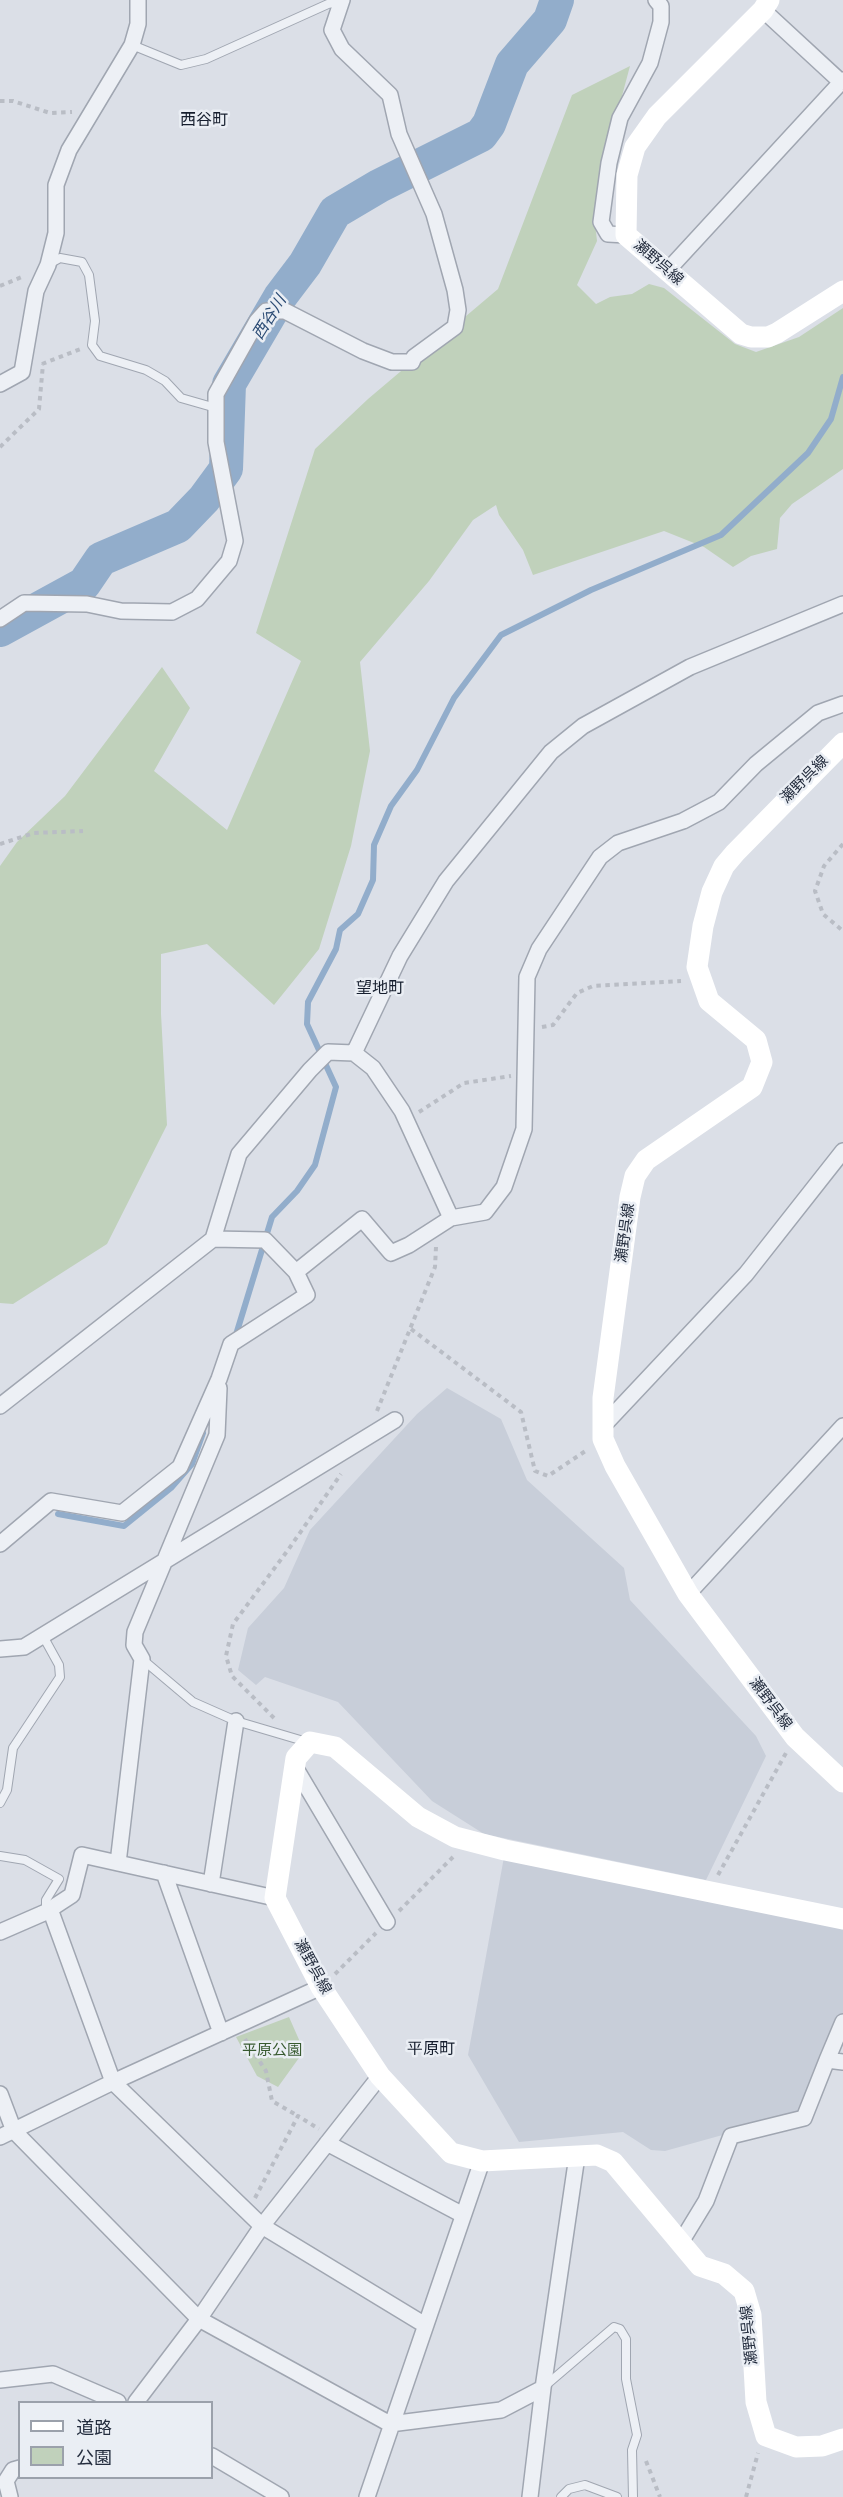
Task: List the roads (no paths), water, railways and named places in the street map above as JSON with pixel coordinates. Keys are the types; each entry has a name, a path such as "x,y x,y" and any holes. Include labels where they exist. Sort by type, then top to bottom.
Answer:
{"main road":[{"name":"瀬野呉線","path":"766,5 657,116 635,147 627,175 626,235 741,334 751,337 768,337 777,333 843,291"},
{"name":"瀬野呉線","path":"843,743 724,866 712,892 703,926 697,967 709,1001 756,1040 762,1062 752,1087 646,1160 635,1176 630,1197 603,1398 603,1433 615,1466 688,1594 795,1737 843,1782"},
{"path":"275,1898 296,1758 302,1740 335,1747 418,1818 455,1837 505,1850 843,1919"},
{"name":"瀬野呉線","path":"275,1898 321,1987 380,2076 451,2153 482,2161 597,2155 613,2162 700,2266 724,2274 744,2291 751,2315 756,2402 766,2436 796,2447 822,2446 843,2439"}],"street":[{"path":"0,384 22,372 36,291 48,265 56,233 56,185 69,150 132,45 138,24 138,0"},
{"path":"626,235 608,234 601,222 607,175 620,118 650,63 661,22 661,6 656,0"},
{"path":"0,620 24,603 87,604 122,611 172,612 197,599 229,561 235,541 216,442 216,394 257,321 266,311 285,311 363,351 392,362 412,362 414,357 455,327 458,310 455,290 434,213 399,134 390,96 342,49 332,30 341,1"},
{"path":"667,271 842,81 766,5"},
{"path":"354,1053 400,956 446,881 551,752 583,726 690,667 843,604"},
{"path":"296,1272 362,1219 392,1253 447,1221 485,1212 504,1187 524,1129 527,977 538,949 606,850 618,843 683,821 718,802 756,764 818,713 843,704"},
{"path":"0,1406 213,1239 239,1154 328,1052 354,1053 373,1068 406,1121 447,1221"},
{"path":"603,1433 746,1274 843,1150"},
{"path":"0,1544 51,1501 122,1513 180,1467 219,1379 231,1344 306,1295 296,1272 265,1240 213,1239"},
{"path":"118,1863 142,1659 134,1645 135,1632 217,1435 219,1379"},
{"path":"0,1649 24,1647 43,1636 395,1420"},
{"path":"688,1594 843,1426"},
{"path":"211,1884 236,1721"},
{"path":"295,1767 387,1922"},
{"path":"0,1932 48,1910 72,1895 82,1856 275,1898"},
{"path":"164,1874 221,2033"},
{"path":"48,1910 114,2082 262,2226 425,2325"},
{"path":"7,2134 321,1987"},
{"path":"681,2242 706,2201 731,2136 804,2118 843,2022"},
{"path":"827,2060 843,2062"},
{"path":"138,2401 200,2319 262,2226 380,2076"},
{"path":"0,2094 7,2134 200,2319 390,2424 501,2410 543,2388"},
{"path":"327,2143 463,2215"},
{"path":"530,2497 543,2388 577,2156"},
{"path":"367,2497 390,2424 482,2161"},
{"path":"0,2380 53,2374 114,2401"},
{"path":"213,2457 281,2497"},
{"path":"10,2497 3,2481 13,2470 18,2469"}],"lane":[{"path":"132,45 181,65 206,59 328,4 341,1"},
{"path":"48,265 60,258 82,262 89,275 95,321 92,345 100,356 146,370 165,381 181,398 216,408"},
{"path":"0,1803 8,1791 13,1748 60,1677 59,1665 43,1636"},
{"path":"142,1659 193,1702 236,1721 302,1740"},
{"path":"0,1856 25,1860 59,1879 46,1900 48,1910"},
{"path":"543,2388 614,2326 620,2330 626,2339 626,2379 637,2435 632,2450 633,2497"},
{"path":"561,2497 569,2489 585,2485 617,2497"}],"waterway":[{"name":"西谷川","path":"0,630 84,584 101,559 178,526 204,499 226,469 229,384 280,297 305,264 335,212 379,186 481,135 489,124 512,64 550,20 557,0"},
{"path":"235,1338 272,1217 297,1191 315,1165 336,1087 307,1024 308,1002 336,949 340,930 358,914 373,880 374,845 391,806 417,770 454,698 501,635 591,590 721,535 808,453 831,419 843,377"},
{"path":"58,1514 124,1526 171,1488 192,1464 203,1433"}],"district":[{"name":"西谷町","path":"204,121"},
{"name":"望地町","path":"380,989"},
{"name":"平原町","path":"431,2050"}],"park label":[{"name":"平原公園","path":"272,2051"}]}
